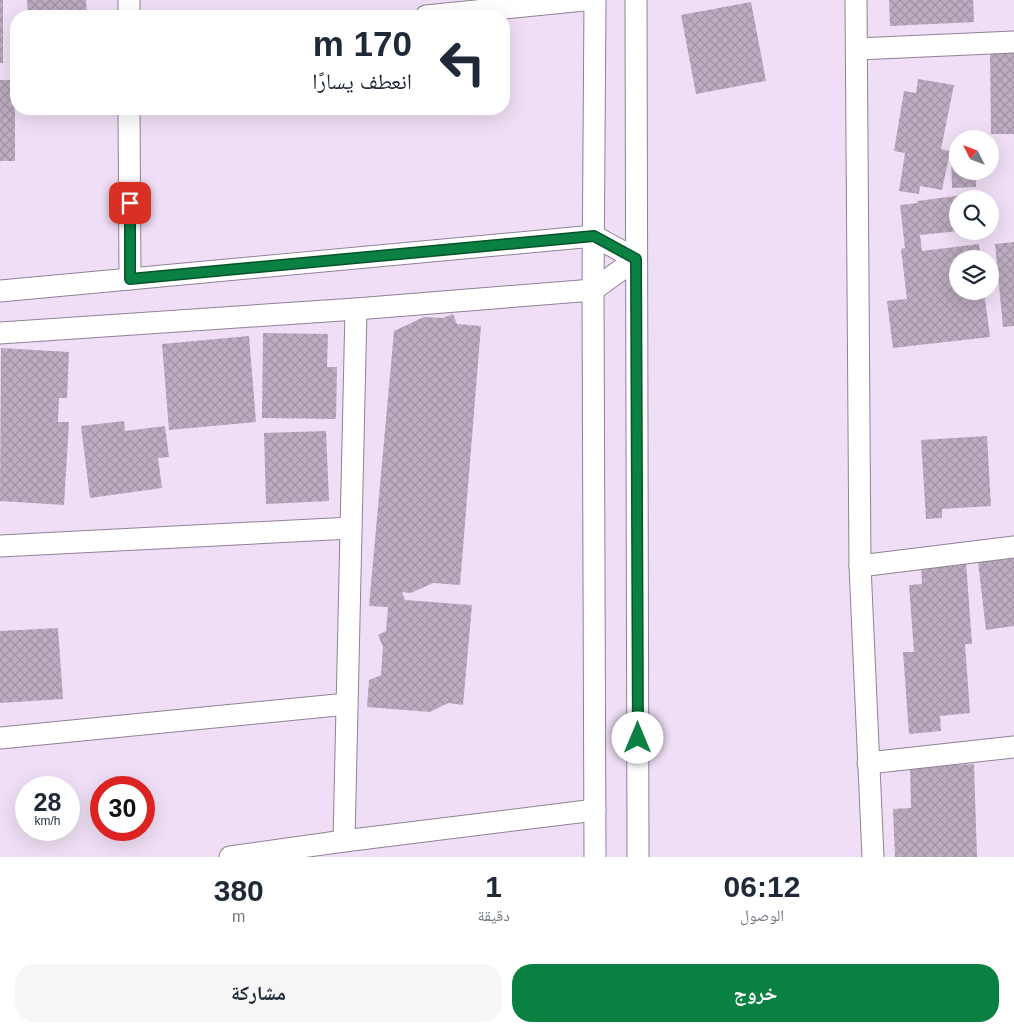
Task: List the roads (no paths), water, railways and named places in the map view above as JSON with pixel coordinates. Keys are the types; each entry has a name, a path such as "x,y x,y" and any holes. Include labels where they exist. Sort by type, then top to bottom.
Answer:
{"street":[{"path":"485,10 584,0"},
{"path":"595,0 593,290 596,857"},
{"path":"636,0 638,857"},
{"path":"856,0 860,566 873,857"},
{"path":"857,49 1014,42"},
{"path":"129,115 130,279"},
{"path":"0,291 594,236 636,259"},
{"path":"0,333 356,309 593,290 636,259"},
{"path":"344,841 356,309"},
{"path":"0,546 351,528"},
{"path":"860,566 1014,547"},
{"path":"0,738 347,704"},
{"path":"868,763 1014,747"},
{"path":"230,857 596,810"}]}
